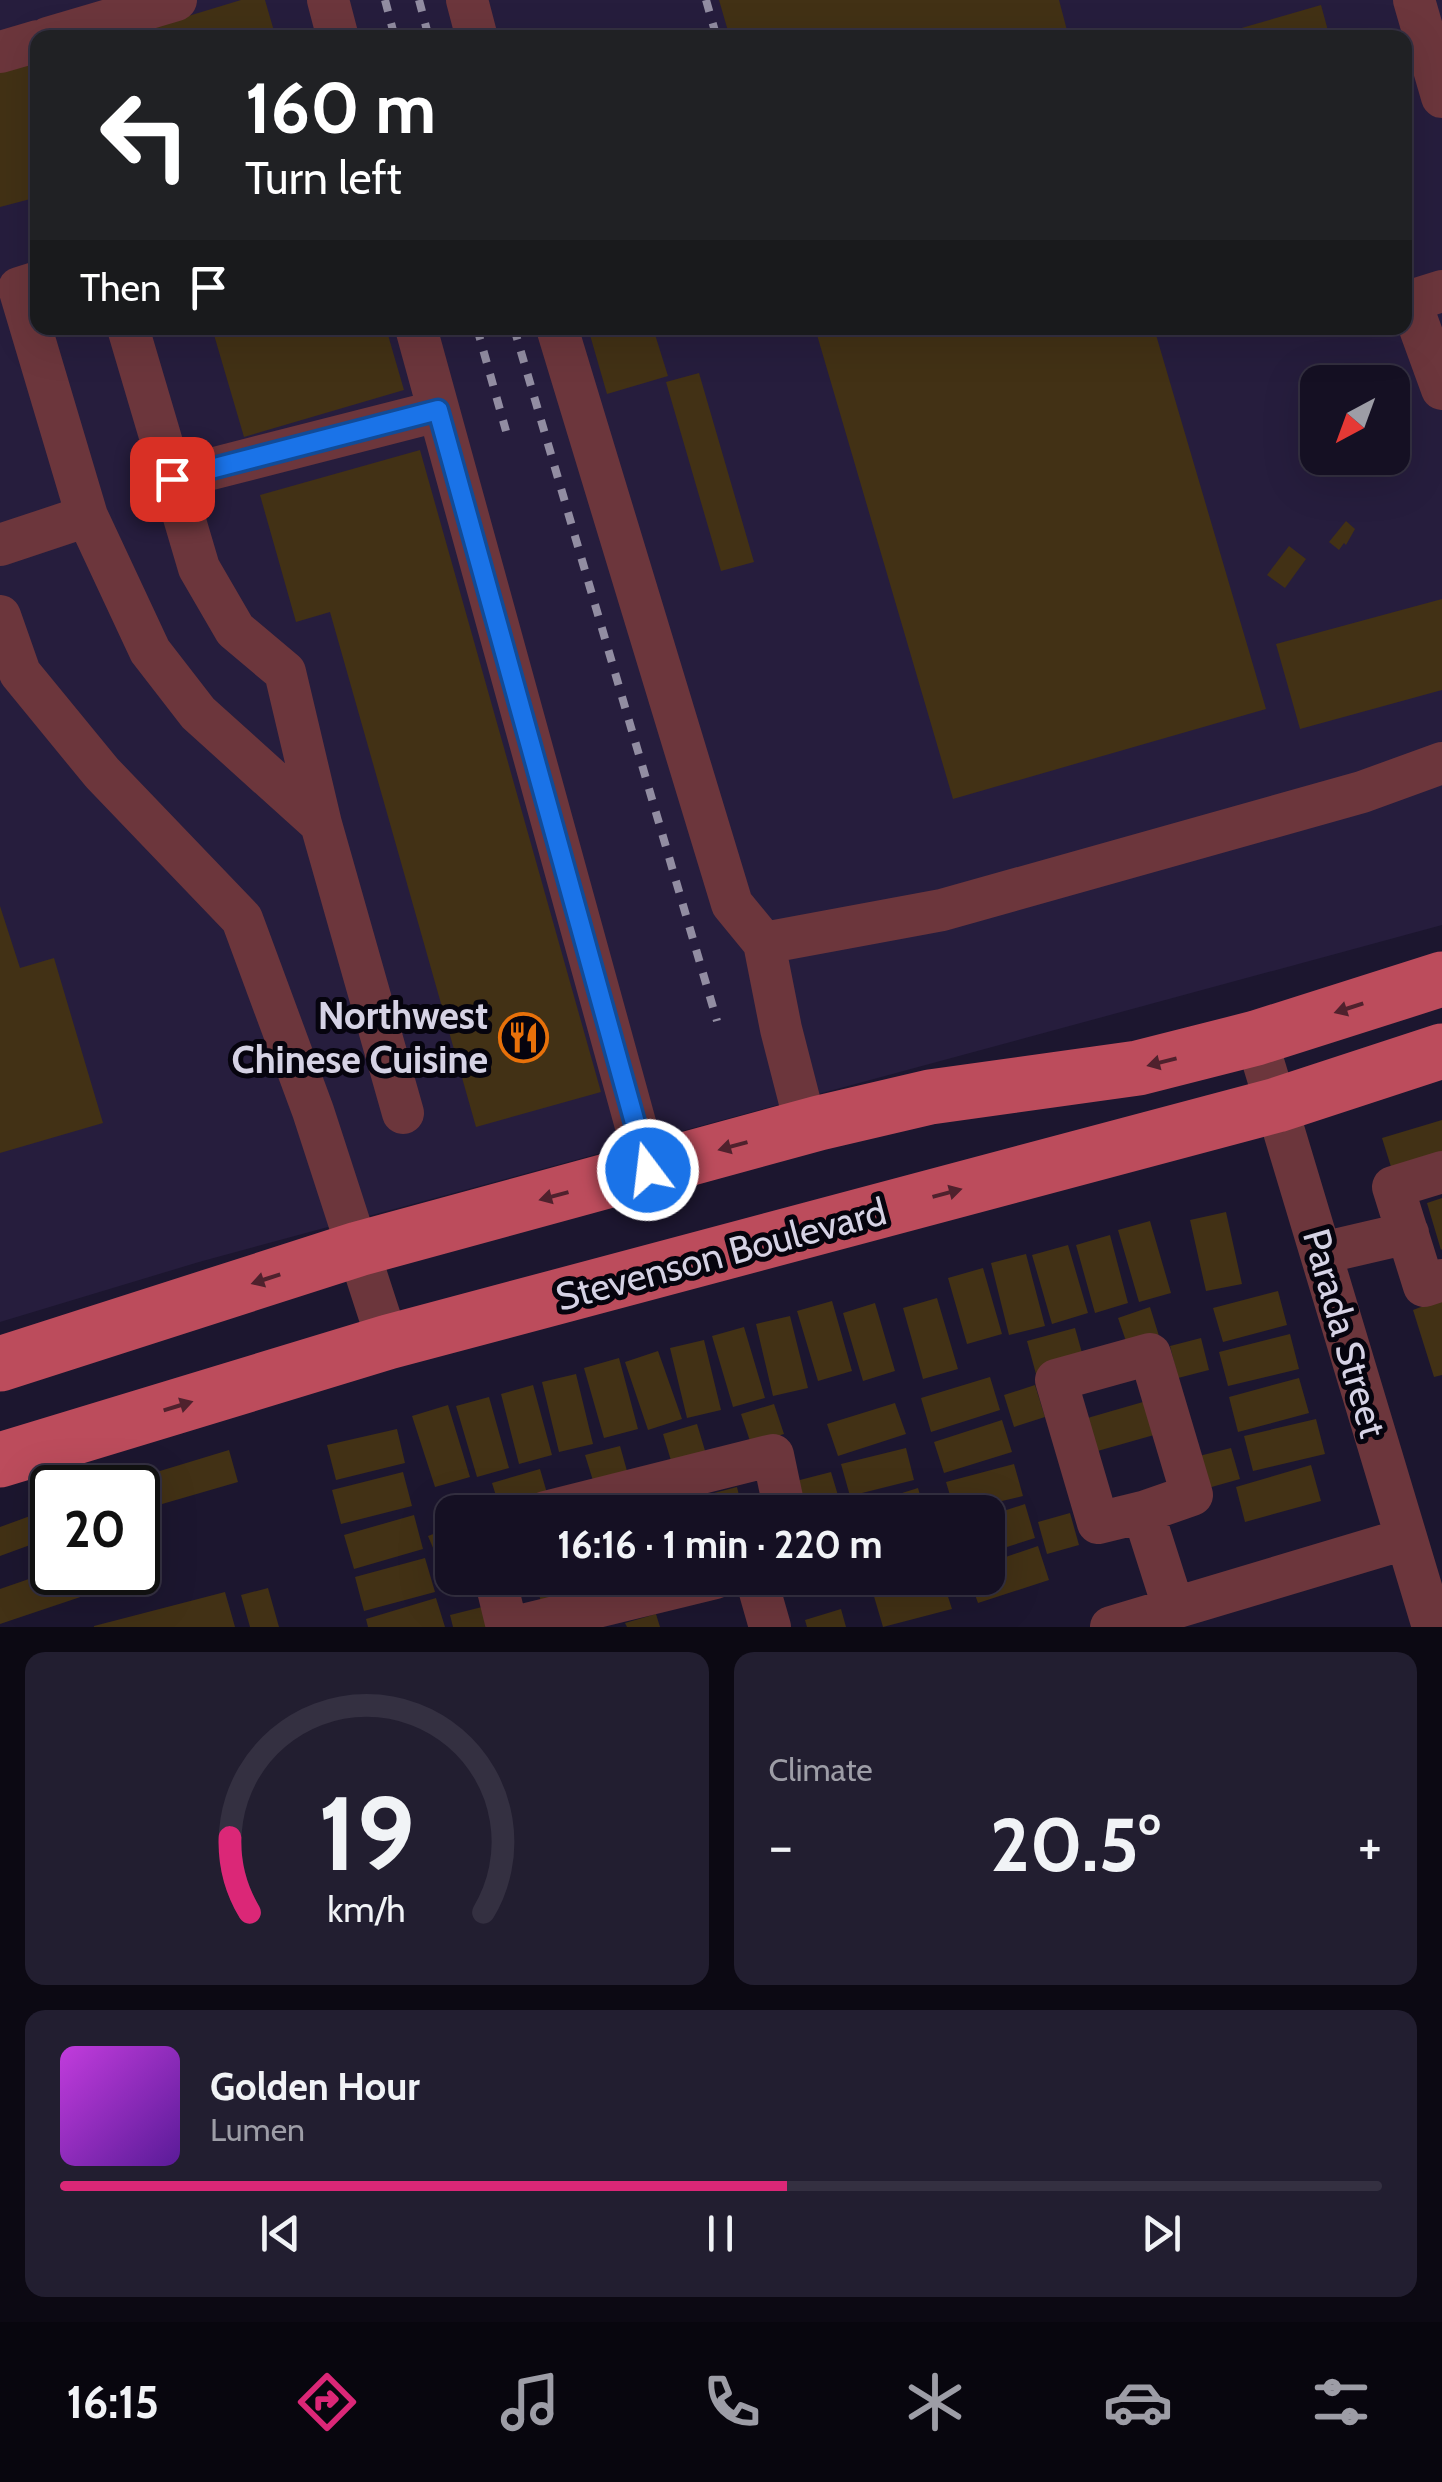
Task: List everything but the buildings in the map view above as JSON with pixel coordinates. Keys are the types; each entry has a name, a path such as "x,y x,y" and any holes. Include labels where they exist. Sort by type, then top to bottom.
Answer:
{"main road":[{"path":"0,1364 358,1249 806,1126 930,1097 1138,1068 1256,1038 1442,978"},
{"name":"Stevenson Boulevard","path":"0,1460 388,1342 1277,1105 1442,1051"}],"street":[{"path":"75,30 176,0"},
{"path":"328,0 336,30"},
{"path":"467,0 475,30"},
{"path":"1414,0 1442,97"},
{"path":"0,52 30,43"},
{"path":"30,285 20,288 30,322"},
{"path":"1412,300 1442,291"},
{"path":"1412,306 1442,389"},
{"path":"34,335 88,516 150,651 198,712 320,824"},
{"path":"130,335 198,568 235,630 285,672 320,824 403,1114"},
{"path":"418,335 648,1170"},
{"path":"559,335 732,904 764,943 780,1030 806,1126"},
{"path":"172,479 438,410"},
{"path":"0,545 88,516"},
{"path":"0,616 20,672 102,774 242,920 313,1112 388,1342"},
{"path":"764,943 942,910 1362,792 1442,763"},
{"name":"Parada Street","path":"1256,1038 1434,1627"},
{"path":"1442,1172 1394,1186 1424,1286 1442,1280"},
{"path":"1322,1253 1408,1233"},
{"path":"613,1495 773,1455 781,1495"},
{"path":"1143,1512 1173,1606"},
{"path":"1111,1627 1405,1539"},
{"path":"499,1595 507,1627"},
{"path":"515,1627 646,1595"},
{"path":"761,1595 770,1627"}],"shaded area":[{"path":"0,0 1442,0 1442,925 199,1262 0,1322"}],"railway":[{"path":"385,0 393,30"},
{"path":"419,0 427,30"},
{"path":"706,0 715,30"},
{"path":"479,335 506,431"},
{"path":"516,335 717,1021"}],"place":[{"name":"Northwest Chinese Cuisine","path":"523,1037"}],"route":[{"path":"172,479 438,410 648,1170"}]}
